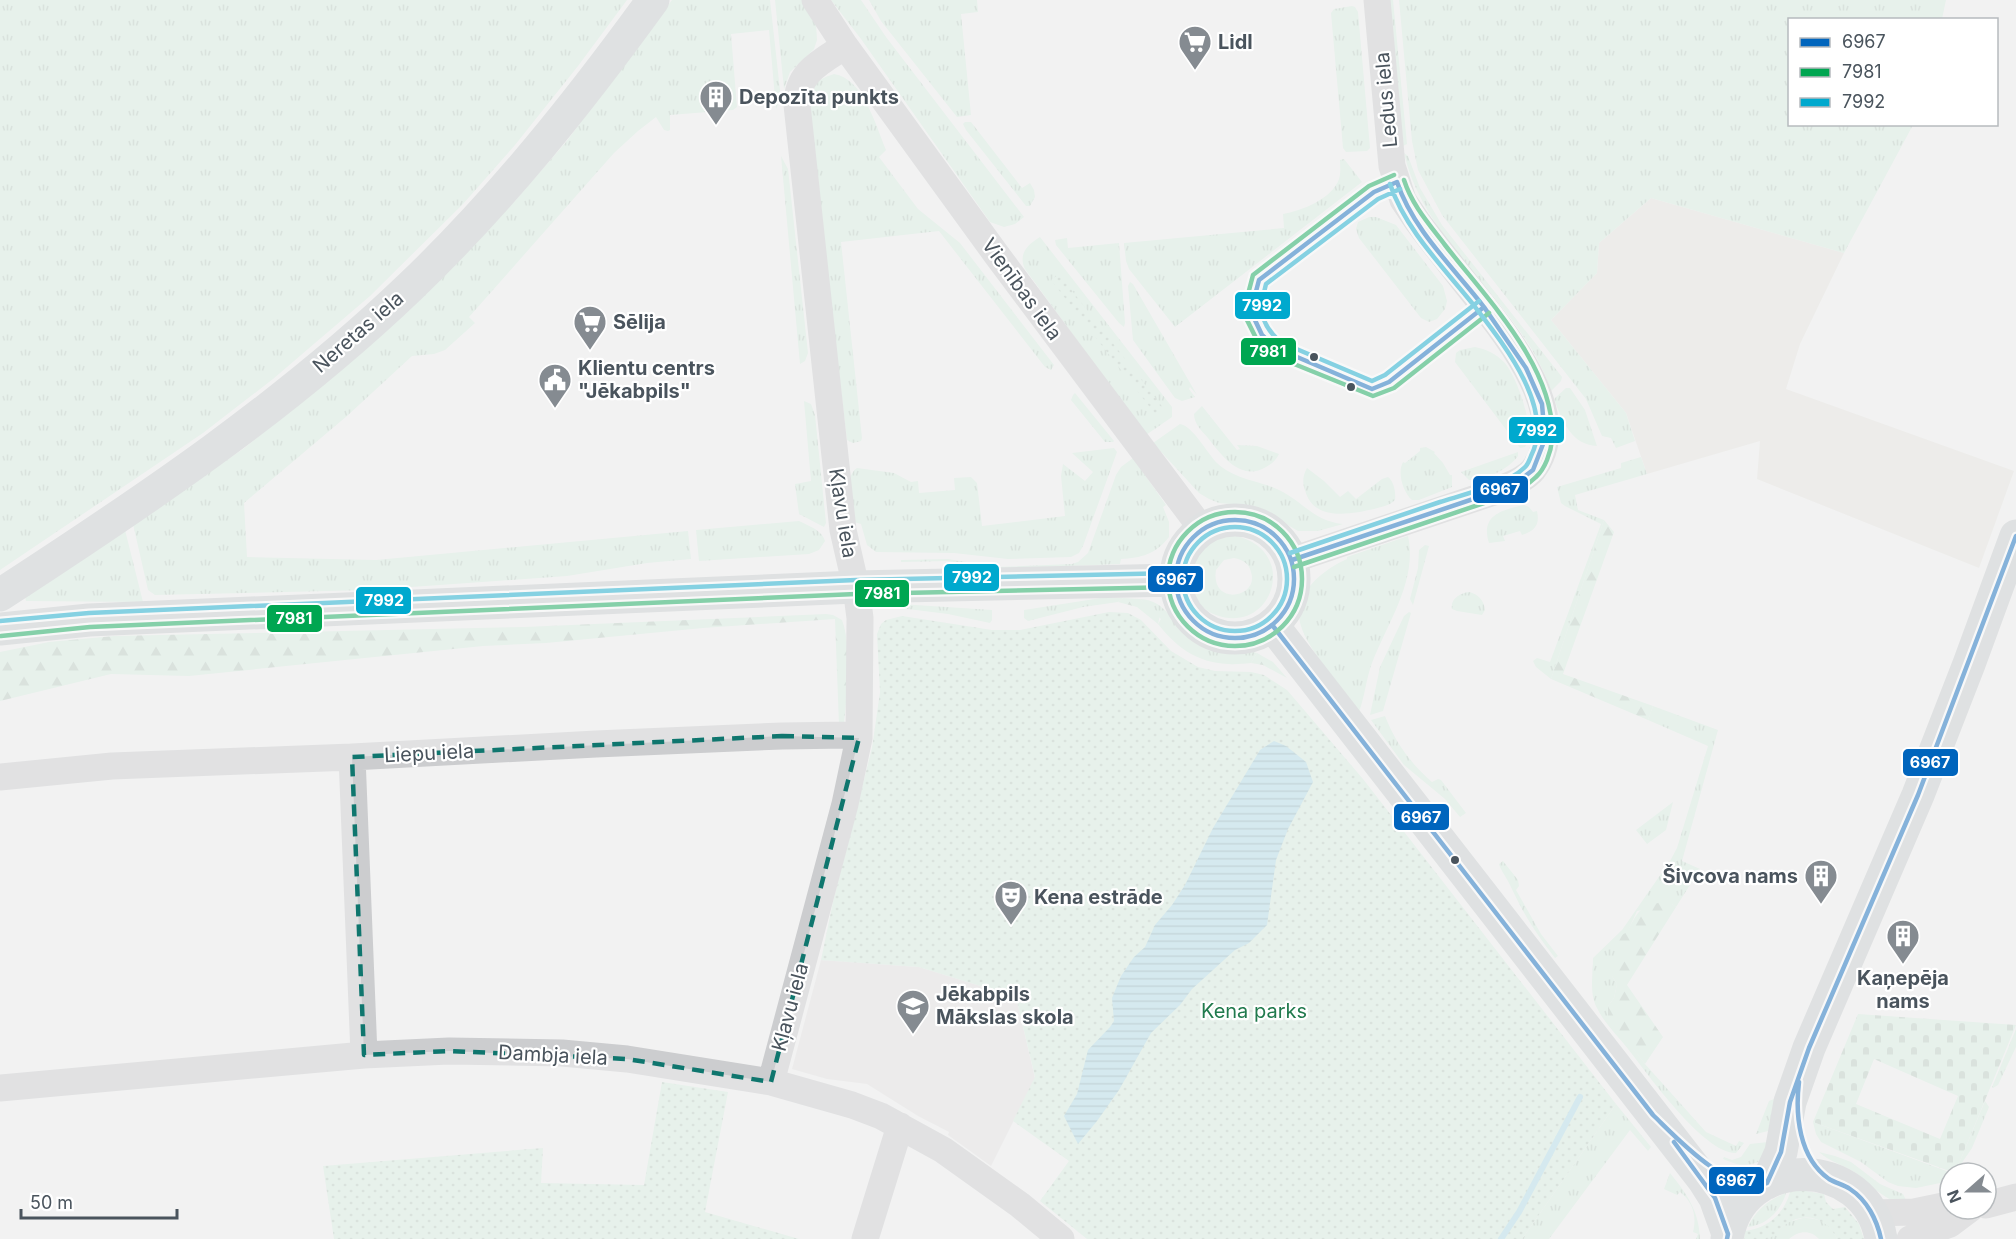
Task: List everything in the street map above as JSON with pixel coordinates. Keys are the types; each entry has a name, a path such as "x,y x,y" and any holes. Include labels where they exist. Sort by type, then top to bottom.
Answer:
{"main road":[{"name":"Neretas iela","path":"0,595 71,549 233,436 309,376 401,295 519,173 565,117 653,0"},
{"path":"1222,520 1244,520 1265,527 1282,541 1292,560 1295,575 1292,596 1283,615 1273,626 1253,636 1231,638 1210,633 1192,620 1180,602 1176,580 1178,560 1188,543 1202,529 1222,520"},
{"path":"1765,1184 1781,1152 1787,1110 1809,1048 1918,795 2014,548"},
{"path":"0,629 89,620 856,587 1176,580"},
{"path":"1273,626 1711,1191 1718,1204 1727,1236"},
{"path":"1799,1078 1797,1102 1801,1134 1806,1148 1826,1177"},
{"path":"1653,1115 1714,1170 1750,1183 1765,1184"},
{"path":"1727,1236 1732,1219 1750,1194 1765,1184 1786,1175 1806,1173 1826,1177 1853,1190 1876,1226"}],"street":[{"path":"815,0 845,46"},
{"name":"Ledus iela","path":"1292,560 1494,492 1525,477 1532,471 1544,452 1545,427 1541,404 1533,381 1518,353 1403,200 1392,166 1377,0"},
{"name":"Vienības iela","path":"845,46 1080,369 1202,529"},
{"name":"Kļavu iela","path":"771,1082 845,804 859,738 860,618 856,587 843,530 797,105 798,90 804,78 816,65 845,46"},
{"name":"Liepu iela","path":"0,777 112,766 782,736 847,735 859,738"},
{"path":"352,757 364,1055"},
{"name":"Dambja iela","path":"0,1088 364,1055 448,1051 562,1053 627,1059 771,1082 859,1107 943,1150 1020,1205 1061,1239"},
{"path":"865,1239 900,1126"},
{"path":"1998,1202 2016,1197"},
{"path":"1876,1226 1914,1212 1938,1207"},
{"path":"1910,1239 1954,1221"}],"highlighted area":[{"path":"782,736 859,738 771,1082 627,1059 449,1051 364,1055 352,757"}],"shaded area":[{"path":"1651,198 1844,253 1800,344 1786,389 2014,471 1979,568 1757,479 1760,441 1647,474 1626,413 1551,320 1597,273 1599,243"},
{"name":"Jēkabpils Mākslas skola","path":"821,960 919,967 1016,997 1035,1078 991,1166 948,1135 949,1132 918,1116 867,1084 827,1079 792,1069"}],"green space":[{"path":"0,0 627,0 515,145 463,204 370,296 273,379 203,433 0,570"},
{"path":"672,0 770,0 780,90 776,109 769,30 731,34 737,107 733,110 670,115 670,130 668,131 664,130 656,117 638,131 614,153 469,317 475,323 445,350 434,354 412,356 347,416 244,503 247,557 376,560 688,531 691,559 647,563 567,576 369,590 155,595 148,590 133,524 243,449 355,358 515,201 566,142"},
{"path":"775,0 802,0 816,23 817,40 814,49 790,72 784,89"},
{"path":"831,0 861,0 886,37 1024,217 1015,224 1004,227 990,222"},
{"path":"869,0 977,0 978,12 961,14 971,115 957,117 881,21"},
{"path":"1389,0 1393,0 1407,144 1403,146"},
{"path":"1399,0 1946,0 1942,18 1788,18 1788,126 1912,126 1844,253 1651,198 1599,243 1597,273 1551,320 1626,413 1635,441 1616,448 1611,438 1602,436 1586,399 1442,215 1418,170 1412,141"},
{"path":"1352,6 1358,12 1370,148 1367,151 1346,152 1343,148 1331,13 1334,9"},
{"path":"834,74 844,77 861,93 886,150 879,157 918,209 960,243 1054,365 1051,370 1045,367 939,231 841,242 862,438 861,441 853,443 847,440 807,104 816,84"},
{"path":"971,122 1022,188 1030,183 1035,197 1030,206 1026,206 966,130 963,124"},
{"path":"1404,153 1408,156 1420,188 1442,225 1562,377 1551,391 1537,359 1519,330 1432,218 1415,187"},
{"path":"781,156 788,169 808,353 805,361 800,364"},
{"path":"1344,159 1362,182 1175,327 1129,269 1124,243 1284,228 1283,214 1307,207 1330,192 1339,179 1340,160"},
{"path":"1369,217 1376,217 1396,225 1443,286 1447,301 1445,309 1437,319 1429,322 1421,318 1359,238 1356,229 1358,222"},
{"path":"1040,237 1172,407 1172,417 1146,435 1025,269 1023,254 1031,243"},
{"path":"1067,238 1068,248 1119,243 1124,327 1056,245 1055,240"},
{"path":"1059,274 1164,409 1156,415 1051,280"},
{"path":"1130,282 1197,395 1190,387 1195,397 1182,401 1175,398 1133,340 1128,286"},
{"path":"1475,347 1491,352 1501,359 1520,391 1529,429 1525,447 1520,448 1455,362 1456,353 1460,350"},
{"path":"1566,388 1570,388 1585,410 1597,446 1580,441 1564,423 1554,399"},
{"path":"1075,393 1113,442 1105,442 1071,400"},
{"path":"804,401 811,404 815,415 826,523 824,527 799,514 795,484 811,481"},
{"path":"1202,406 1237,450 1240,449 1237,445 1257,446 1279,454 1277,458 1268,466 1257,471 1240,469 1233,465 1219,452 1197,424 1194,414"},
{"path":"1180,424 1200,440 1213,459 1224,469 1279,490 1316,515 1343,524 1318,531 1298,531 1252,506 1219,503 1199,493 1153,443"},
{"path":"1426,447 1435,452 1452,475 1452,487 1419,500 1412,500 1402,482 1401,466 1403,462 1405,463 1420,451 1420,448"},
{"path":"1114,448 1117,452 1083,546 1079,553 1071,557 1008,559 954,553 876,552 867,545 861,524 854,522 849,485 850,478 857,468 894,473 911,482 918,481 919,493 955,490 954,478 971,477 977,483 982,526 1065,516 1061,476 1063,464 1085,481 1093,472 1072,453"},
{"path":"1518,452 1514,461 1503,470 1489,476 1469,480 1461,472"},
{"path":"1641,457 1647,474 1575,495 1578,510 1604,520 1551,679 1536,667 1533,661 1537,658 1550,662 1601,524 1561,503 1557,487 1621,468 1621,463"},
{"path":"1133,458 1166,505 1163,507 1169,522 1169,537 1148,554 1121,559 1120,564 996,569 948,561 901,562 901,560 948,559 996,567 1078,562 1088,553 1116,475 1121,467"},
{"path":"1307,468 1340,497 1348,491 1356,499 1388,477 1394,487 1395,500 1385,506 1355,513 1324,511 1309,500 1305,490 1303,479"},
{"path":"1524,505 1533,512 1537,511 1538,520 1533,529 1522,535 1520,531 1503,536 1505,541 1489,543 1487,534 1490,520 1501,512"},
{"path":"1604,520 1614,532 1563,674 1653,706 1648,720 1551,679"},
{"path":"799,521 821,534 825,541 819,550 809,554 699,561 696,530"},
{"path":"124,526 143,602 26,601 25,597"},
{"path":"1232,535 1254,543 1267,556 1273,572 1272,588 1265,602 1252,613 1236,618 1216,615 1204,608 1195,597 1190,578 1191,568 1198,552 1222,537","holes":["1234,558 1249,566 1252,581 1242,593 1235,595 1220,590 1216,582 1216,570 1224,560"]},
{"path":"1408,536 1409,569 1405,585 1372,663 1359,712 1318,658 1305,636 1299,615 1300,604 1311,585 1319,577 1347,557"},
{"path":"1425,545 1429,546 1413,605 1410,599 1418,568 1419,550"},
{"path":"1469,592 1482,600 1485,610 1482,615 1452,609 1456,597"},
{"path":"1101,598 1123,598 1118,602 1083,607 1028,621 1024,618 1024,610"},
{"path":"1123,598 1140,599 1153,608 1160,615 1158,624 1137,607 1118,602"},
{"path":"1140,599 1157,604 1187,634 1202,643 1257,653 1251,663 1223,664 1199,658 1178,645 1168,635 1158,624 1161,619"},
{"path":"900,604 992,610 992,620 990,623 948,614 908,609 903,608"},
{"name":"Kena parks","path":"1109,612 1128,613 1141,620 1171,651 1198,667 1215,671 1251,672 1264,675 1287,690 1363,779 1616,1104 1522,1239 1087,1239 1040,1201 1069,1161 1013,1121 1035,1077 1016,997 919,967 821,960 833,902 872,748 880,692 877,634 881,624 886,620 902,616 992,630 1020,630"},
{"path":"1411,613 1383,711 1370,715 1380,667 1404,616"},
{"path":"826,614 842,620 847,644 848,671 844,724 839,725 835,619 703,628 546,643 483,646 189,676 111,674 0,701 0,652 49,642 114,636 524,627"},
{"path":"1257,653 1273,662 1287,678 1263,665 1251,663"},
{"path":"1653,706 1718,730 1682,861 1700,869 1676,907 1672,904 1637,911 1627,933 1616,945 1616,962 1612,976 1617,984 1614,998 1608,1006 1609,1017 1645,1064 1706,1132 1736,1146 1739,1141 1744,1143 1736,1153 1723,1150 1708,1141 1677,1110 1603,1019 1593,996 1593,958 1622,930 1670,861 1677,848 1708,746 1648,720"},
{"path":"1385,716 1399,744 1417,768 1432,782 1441,780 1466,813 1460,817 1445,799 1404,765 1371,720"},
{"path":"1673,802 1666,830 1647,844 1636,830"},
{"path":"1503,861 1518,880 1519,886 1516,890 1541,934 1558,956 1555,958 1520,905 1500,867 1499,864"},
{"path":"1662,902 1676,907 1627,985 1663,1037 1645,1064 1608,1017 1608,1006 1614,998 1617,984 1612,976 1611,966 1616,962 1618,938 1626,933 1644,908"},
{"path":"1858,1014 2016,1025 1960,1161 1938,1161 1938,1167 1813,1122","holes":["1874,1059 1958,1096 1940,1139 1856,1104"]},
{"path":"2016,1029 2016,1047 1998,1085 1993,1088 1992,1087"},
{"path":"662,1082 728,1092 705,1212 799,1239 334,1239 323,1166 543,1148 541,1183 644,1185"},
{"path":"1776,1099 1768,1131 1756,1134 1769,1101"},
{"path":"1985,1101 1989,1107 1972,1148 1963,1161 1960,1161"},
{"path":"1616,1104 1651,1147 1648,1151 1630,1130 1549,1239 1522,1239"},
{"path":"1813,1122 1938,1168 1938,1183 1916,1188 1898,1186 1888,1182 1861,1162 1821,1142"},
{"path":"1768,1142 1762,1160 1757,1163 1742,1165 1723,1159 1724,1157 1732,1160 1741,1157 1750,1144"},
{"path":"1819,1152 1851,1162 1880,1184 1903,1194 1906,1200 1899,1203 1886,1197 1856,1173"},
{"path":"1670,1173 1682,1188 1695,1211 1700,1239 1696,1239 1698,1234 1693,1232 1694,1215 1688,1200 1680,1192 1677,1195 1664,1189"},
{"path":"1800,1190 1824,1194 1826,1202 1833,1209 1845,1207 1859,1224 1864,1239 1837,1239 1828,1226 1808,1217 1793,1220 1767,1239 1744,1239 1745,1231 1761,1227 1774,1219 1784,1207 1790,1192"},
{"path":"1786,1193 1784,1200 1772,1216 1755,1226 1748,1227 1763,1206"},
{"path":"1803,1218 1824,1222 1837,1239 1819,1239 1804,1232 1789,1239 1768,1239 1788,1222"}],"water":[{"path":"1274,741 1286,746 1306,762 1313,782 1288,829 1276,860 1267,925 1249,943 1235,950 1192,989 1180,1005 1151,1033 1119,1090 1078,1144 1064,1116 1077,1094 1088,1050 1114,1021 1112,998 1121,976 1134,957 1145,947 1155,925 1185,885 1213,828 1260,750"}],"waterway":[{"path":"1501,1239 1519,1212 1580,1097"}],"transit line":[{"name":"7981","path":"1394,175 1369,186 1253,275 1247,298 1246,318 1257,340 1272,355 1373,396 1394,388 1489,313"},
{"name":"7981","path":"1294,567 1512,492 1532,481 1539,474 1550,450 1551,413 1543,387 1531,361 1498,311 1422,214 1404,180"},
{"name":"6967","path":"1397,182 1413,216 1435,248 1484,307 1389,382 1372,389 1276,348 1262,335 1254,318 1254,299 1259,280 1374,192 1397,182"},
{"name":"7992","path":"1290,553 1507,479 1526,466 1537,437 1536,417 1531,396 1522,375 1484,318 1415,232 1405,217 1390,184"},
{"name":"7992","path":"1400,189 1378,199 1266,284 1262,309 1268,329 1280,342 1372,381 1385,375 1479,301"},
{"name":"6967","path":"1292,560 1494,492 1520,480 1533,470 1545,439 1542,404 1526,368 1484,307"},
{"name":"7981","path":"1235,512 1261,517 1282,532 1297,553 1302,579 1297,605 1282,626 1261,641 1235,646 1209,641 1188,626 1173,605 1168,579 1173,553 1188,532 1209,517 1235,512"},
{"name":"6967","path":"1235,520 1258,524 1277,537 1290,556 1294,579 1290,602 1277,621 1258,634 1235,638 1212,634 1193,621 1180,602 1176,579 1180,556 1193,537 1212,524 1235,520"},
{"name":"7992","path":"1235,527 1255,531 1272,542 1283,559 1287,579 1283,599 1272,616 1255,627 1235,631 1215,627 1198,616 1187,599 1183,579 1187,559 1198,542 1215,531 1235,527"},
{"name":"6967","path":"1273,626 1653,1115 1690,1150 1720,1173 1752,1184 1767,1183 1781,1152 1790,1102 1809,1048 1918,795 2016,536"},
{"name":"7992","path":"0,621 89,613 856,580 1176,573"},
{"name":"7981","path":"1,636 90,627 856,594 1176,587"},
{"name":"6967","path":"1799,1082 1799,1122 1805,1148 1811,1160 1829,1179 1850,1189 1861,1199 1874,1218 1881,1239"},
{"name":"6967","path":"1674,1142 1715,1198 1728,1234 1727,1239"}],"place":[{"name":"Lidl","path":"1195,71"},
{"name":"Depozīta punkts","path":"716,126"},
{"name":"Sēlija","path":"590,351"},
{"name":"Klientu centrs \"Jēkabpils\"","path":"555,409"},
{"name":"Šivcova nams","path":"1821,905"},
{"name":"Kena estrāde","path":"1011,926"},
{"name":"Kaņepēja nams","path":"1903,965"},
{"name":"Jēkabpils Mākslas skola","path":"913,1035"}]}
